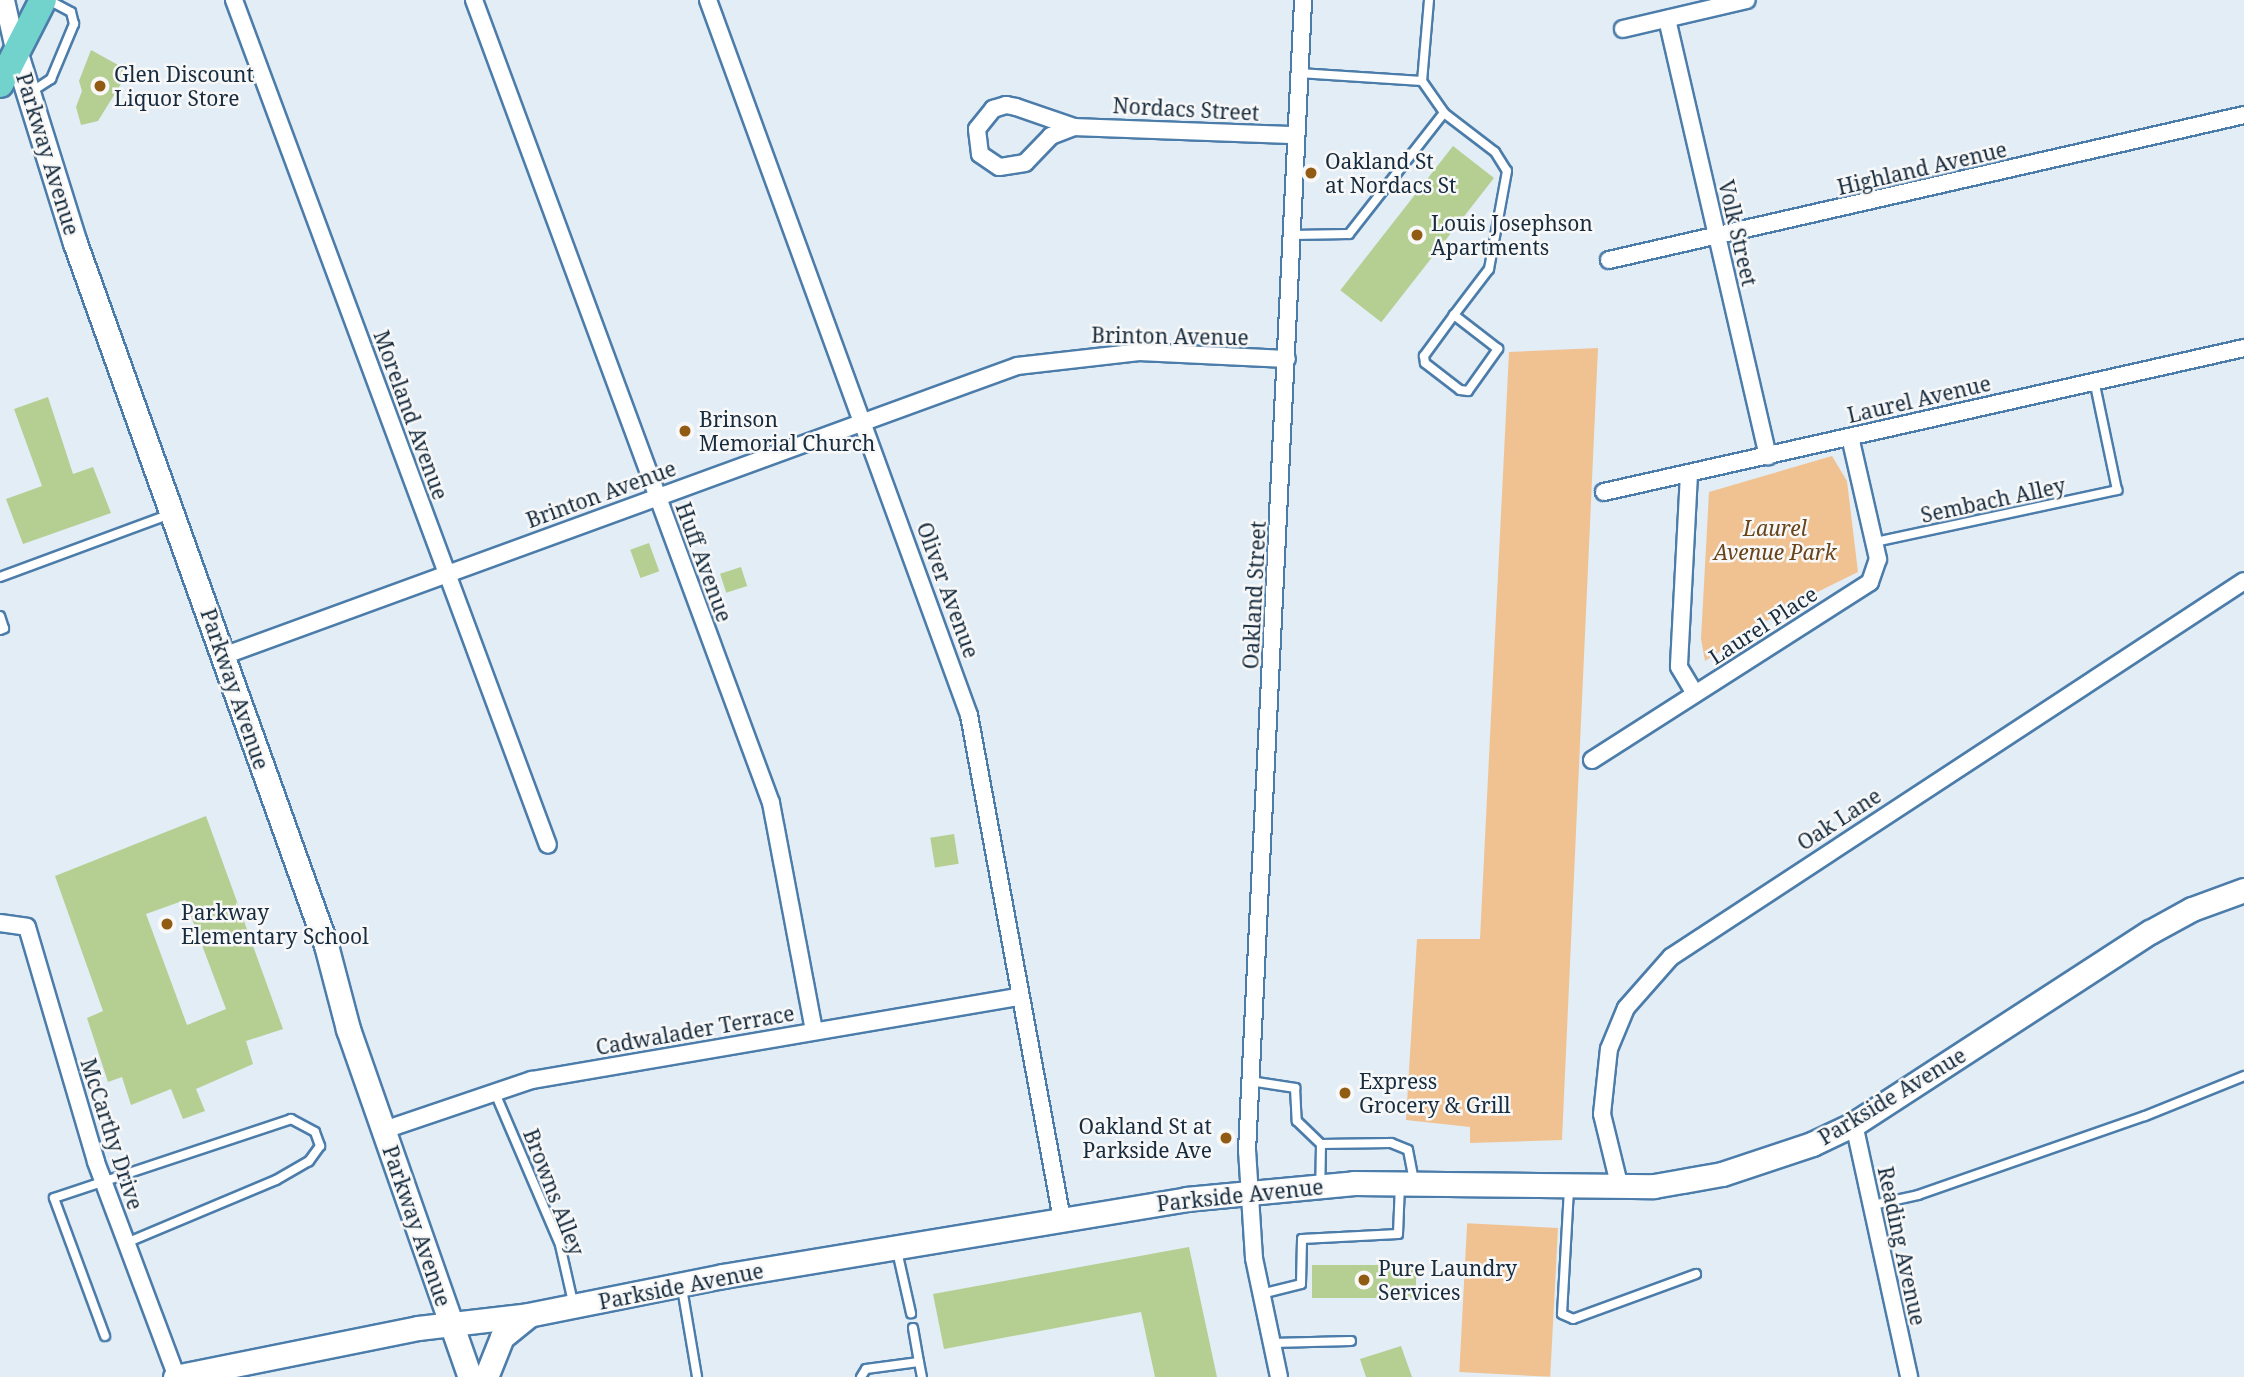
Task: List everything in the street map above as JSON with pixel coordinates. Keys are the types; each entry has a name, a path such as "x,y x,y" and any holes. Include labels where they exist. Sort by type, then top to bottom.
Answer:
{"main road":[{"path":"0,84 17,57 43,0"},
{"name":"Parkway Avenue","path":"17,57 75,243 329,954 384,1130 470,1377"},
{"name":"Parkside Avenue","path":"176,1377 450,1323 528,1315 681,1285 1062,1219 1247,1192 1320,1185 1407,1182 1569,1189 1619,1188 1723,1174 1812,1144 1854,1124 2150,932 2192,909 2244,890"},
{"path":"486,1377 502,1337 528,1315"}],"street":[{"name":"Parkway Avenue","path":"4,0 17,57"},
{"name":"Moreland Avenue","path":"234,0 548,845"},
{"name":"Huff Avenue","path":"474,0 771,803 814,1030"},
{"name":"Oliver Avenue","path":"708,0 969,715 1062,1219"},
{"name":"Oakland Street","path":"1279,1377 1261,1294 1247,1192 1250,1082 1303,0"},
{"path":"1623,29 1747,0"},
{"name":"Volk Street","path":"1667,19 1768,456"},
{"name":"Nordacs Street","path":"1074,127 1051,136 1025,163 1012,168 985,160 976,139 982,117 1006,105 1074,127 1296,135"},
{"name":"Highland Avenue","path":"1609,261 2244,115"},
{"name":"Laurel Avenue","path":"1604,492 2244,348"},
{"name":"Brinton Avenue","path":"223,656 863,420 1017,366 1081,356 1139,352 1287,359"},
{"name":"Laurel Place","path":"1592,760 1870,582 1878,559 1850,437"},
{"name":"Laurel Place","path":"1689,474 1679,667 1695,694"},
{"name":"Oak Lane","path":"1619,1188 1602,1114 1609,1049 1626,1008 1671,957 2244,582"},
{"name":"McCarthy Drive","path":"0,923 27,927 103,1181 176,1377"},
{"name":"Cadwalader Terrace","path":"384,1130 532,1080 1020,997"},
{"name":"Reading Avenue","path":"1854,1124 1909,1377"}],"lane":[{"path":"29,93 51,79 74,23 71,12 48,0"},
{"path":"1429,0 1422,81 1444,113 1495,152 1507,171 1489,269 1424,356 1425,363 1460,390 1468,391 1498,349 1454,316"},
{"path":"1300,73 1422,81"},
{"path":"1292,235 1349,234 1444,113"},
{"name":"Sembach Alley","path":"1875,542 2117,490 2094,380"},
{"path":"0,577 173,513"},
{"path":"0,616 4,628 0,630"},
{"path":"1873,1205 1918,1195 2145,1116 2244,1076"},
{"path":"1250,1082 1295,1088 1297,1121 1321,1144 1391,1143 1408,1150 1407,1182 1398,1234 1302,1239 1301,1284 1261,1294"},
{"name":"Browns Alley","path":"495,1093 560,1245 574,1307"},
{"path":"104,1336 54,1198 291,1119 315,1132 320,1146 309,1161 276,1180 126,1243"},
{"path":"1320,1185 1321,1144"},
{"path":"1569,1189 1562,1314 1573,1319 1696,1273"},
{"path":"896,1248 911,1313"},
{"path":"681,1285 697,1377"},
{"path":"914,1328 922,1377"},
{"path":"1272,1343 1351,1341"},
{"path":"861,1377 866,1369 919,1362"}],"green space":[{"path":"1598,348 1562,1140 1470,1143 1470,1127 1406,1120 1417,939 1480,939 1509,352"},
{"name":"Laurel Avenue Park","path":"1832,456 1847,481 1858,572 1791,605 1705,661 1701,639 1709,492"},
{"path":"1467,1223 1558,1228 1550,1377 1459,1372"}],"building":[{"name":"Glen Discount Liquor Store","path":"91,50 129,71 98,121 81,125 76,107 82,91 79,81"},
{"name":"Louis Josephson Apartments","path":"1453,146 1494,178 1381,322 1340,290"},
{"path":"48,397 73,474 93,467 111,513 23,544 6,499 42,486 14,409"},
{"path":"649,543 659,571 640,578 630,550"},
{"path":"741,567 747,586 726,593 720,574"},
{"name":"Parkway Elementary School","path":"206,816 283,1029 246,1041 253,1064 196,1089 205,1111 183,1119 171,1089 131,1105 122,1077 108,1082 87,1018 103,1011 55,876","holes":["185,900 226,1009 187,1025 146,914"]},
{"path":"954,834 959,864 935,867 930,838"},
{"path":"1189,1247 1217,1377 1155,1377 1141,1312 944,1349 933,1294"},
{"name":"Pure Laundry Services","path":"1312,1265 1416,1265 1416,1298 1312,1298"},
{"path":"1401,1346 1412,1377 1366,1377 1360,1359"}],"place":[{"name":"Glen Discount Liquor Store","path":"100,86"},
{"name":"Oakland St at Nordacs St","path":"1311,173"},
{"name":"Louis Josephson Apartments","path":"1417,235"},
{"name":"Brinson Memorial Church","path":"685,431"},
{"name":"Parkway Elementary School","path":"167,924"},
{"name":"Express Grocery & Grill","path":"1345,1093"},
{"name":"Oakland St at Parkside Ave","path":"1226,1138"},
{"name":"Pure Laundry Services","path":"1364,1280"}]}
